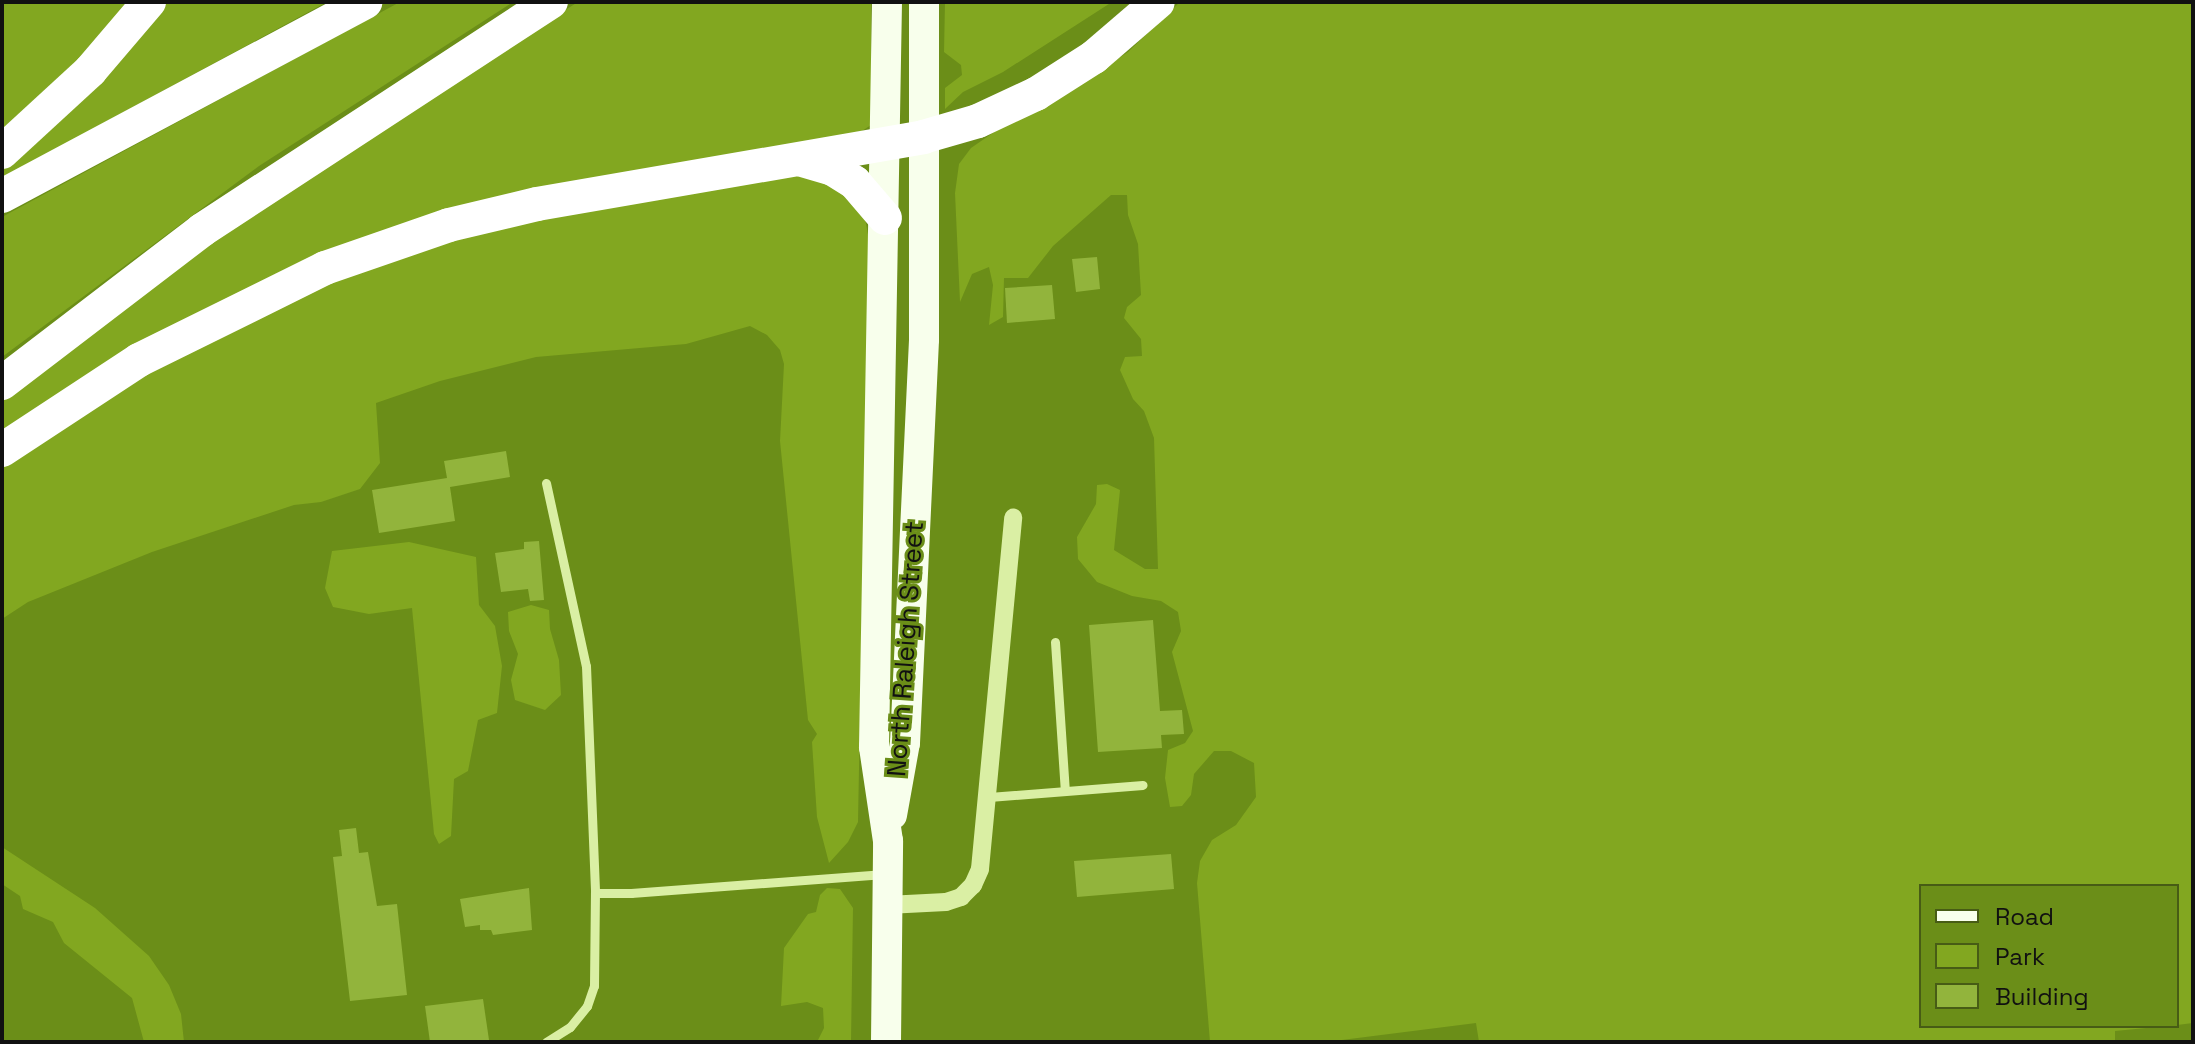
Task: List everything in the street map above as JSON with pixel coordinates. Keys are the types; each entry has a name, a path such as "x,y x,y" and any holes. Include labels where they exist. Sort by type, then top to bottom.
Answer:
{"highway":[{"path":"2,152 90,71 149,2"},
{"path":"2,196 366,2"},
{"path":"2,383 202,230 551,2"},
{"path":"2,450 139,360 325,268 449,225 537,204 923,137 978,121 1036,94 1094,57 1158,2"},
{"path":"797,159 833,169 855,183 885,218"}],"main road":[{"name":"North Raleigh Street","path":"887,2 874,747 888,841"},
{"name":"North Raleigh Street","path":"888,841 905,743 924,339 924,2"},
{"path":"886,1042 888,841"}],"street":[{"path":"887,905 946,902 961,897 973,885 980,869 989,797 1000,629 1013,518"}],"lane":[{"path":"546,483 586,666 595,893 594,986 587,1006 570,1027 546,1042"},
{"path":"1055,642 1065,791"},
{"path":"989,797 1143,785"},
{"path":"595,893 887,874"}],"green space":[{"path":"2,2 140,2 2,139"},
{"path":"164,2 327,2 105,122 2,184 2,164"},
{"path":"400,2 513,2 259,166 2,357 2,217"},
{"path":"578,2 871,2 871,125 862,131 470,209 2,438 2,399 170,271 429,95"},
{"path":"945,2 1112,2 1003,72 963,92 945,109 945,88 962,75 961,65 944,52"},
{"path":"1180,2 2193,2 2193,1023 2179,1025 2179,884 1919,884 1919,1028 2146,1028 2115,1031 2115,1042 1479,1042 1476,1023 1326,1042 1210,1042 1197,883 1200,861 1212,840 1236,825 1256,797 1254,763 1231,751 1214,751 1194,774 1191,795 1182,806 1170,807 1165,778 1168,750 1185,743 1193,731 1172,652 1181,631 1178,612 1161,601 1132,596 1097,582 1078,559 1077,537 1096,504 1097,485 1107,484 1120,490 1114,550 1145,569 1158,569 1154,438 1144,411 1133,399 1120,370 1125,357 1142,356 1141,339 1124,318 1127,307 1141,295 1138,244 1128,215 1127,195 1111,195 1053,246 1028,278 1004,278 1003,317 989,325 993,285 989,267 972,274 960,302 955,193 959,164 971,148 1020,114 1065,94 1128,52"},
{"path":"794,175 840,186 865,218 869,240 858,822 848,842 829,863 817,817 812,742 817,734 808,720 780,441 784,364 780,350 767,335 750,326 686,344 536,357 440,381 376,403 380,463 360,489 321,502 294,505 152,552 28,602 2,619 2,461 140,370 343,272 523,220"},
{"path":"409,542 476,557 479,605 495,626 502,666 497,713 478,720 468,771 454,779 451,836 439,844 434,834 412,608 369,614 333,607 325,588 332,551"},
{"path":"531,605 549,610 550,629 559,660 561,695 545,710 515,700 511,680 518,654 509,631 508,612"},
{"path":"2,847 95,908 149,956 169,985 181,1014 184,1042 144,1042 132,998 64,943 53,922 23,909 20,896 2,884"},
{"path":"827,888 840,889 853,908 851,1042 805,1042 818,1040 824,1028 823,1008 807,1002 781,1006 784,948 808,914 816,912 820,895"}],"building":[{"path":"1097,257 1100,289 1076,292 1072,259"},
{"path":"1052,285 1055,319 1007,323 1005,288"},
{"path":"506,451 510,477 450,487 455,521 379,533 372,490 447,478 444,461"},
{"path":"539,541 544,600 530,601 528,589 501,592 495,553 524,549 524,542"},
{"path":"1153,620 1160,711 1182,710 1184,734 1161,735 1162,748 1098,752 1089,625"},
{"path":"356,828 359,853 368,852 377,906 397,904 407,995 350,1001 333,857 342,856 339,830"},
{"path":"1171,854 1174,889 1077,897 1074,861"},
{"path":"529,888 532,930 493,935 491,930 480,930 480,925 465,927 460,899"},
{"path":"483,999 489,1040 430,1042 425,1006"}]}
